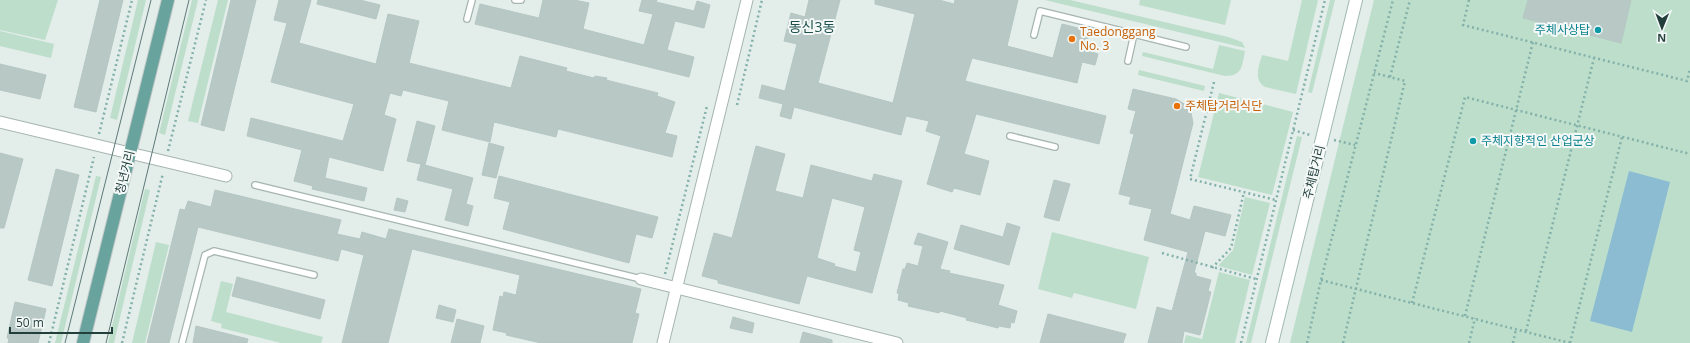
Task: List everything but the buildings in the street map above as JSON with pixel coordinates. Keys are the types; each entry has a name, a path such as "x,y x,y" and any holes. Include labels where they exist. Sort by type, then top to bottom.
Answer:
{"main road":[{"name":"청년거리","path":"83,343 168,0"},
{"name":"주체탑거리","path":"1272,343 1356,0"}],"street":[{"path":"663,343 747,0"},
{"path":"0,122 226,176"},
{"path":"641,279 897,343"}],"lane":[{"path":"467,18 472,0"},
{"path":"515,0 521,0"},
{"path":"1034,35 1040,11 1186,47"},
{"path":"1128,61 1134,34"},
{"path":"1010,136 1055,147"},
{"path":"255,185 641,279"},
{"path":"182,343 205,255 214,251 314,275"}],"path":[{"path":"49,343 132,0"},
{"path":"737,105 762,0"},
{"path":"1241,343 1325,0"},
{"path":"1307,343 1321,280 1392,0"},
{"path":"1390,78 1410,0"},
{"path":"1469,0 1463,25 1687,81 1690,69"},
{"path":"1465,316 1533,42"},
{"path":"1526,331 1594,58"},
{"path":"1343,343 1405,81 1374,73"},
{"path":"1214,82 1190,179 1276,200"},
{"path":"1412,302 1465,97 1690,154"},
{"path":"662,284 709,99"},
{"path":"1321,280 1570,343 1622,137"},
{"path":"1212,268 1231,248 1244,192"},
{"path":"1162,254 1256,279"},
{"path":"1469,343 1475,318"},
{"path":"1513,343 1516,329"}],"green space":[{"path":"0,0 58,0 45,40 0,30"},
{"path":"138,0 146,0 117,120 110,118"},
{"path":"192,0 198,0 165,135 159,133"},
{"path":"218,0 228,0 198,123 188,121"},
{"path":"1045,0 1070,0 1228,37 1242,42 1245,48"},
{"path":"1140,0 1231,0 1225,25 1139,5"},
{"path":"1302,0 1318,0 1296,94 1265,87 1261,84 1258,77 1258,68 1262,55 1288,61"},
{"path":"1330,0 1335,0 1312,93 1308,92"},
{"path":"1374,0 1690,0 1690,343 1290,343"},
{"path":"0,31 54,44 51,58 0,46"},
{"path":"1219,45 1245,51 1241,69 1231,76 1225,76 1142,56 1143,52 1213,69"},
{"path":"1139,70 1205,86 1204,91 1138,75"},
{"path":"1219,93 1293,112 1272,195 1198,177"},
{"path":"1297,136 1302,137 1251,343 1246,343"},
{"path":"96,176 101,177 61,343 55,343"},
{"path":"145,189 150,190 114,343 108,343"},
{"path":"1245,197 1270,203 1252,275 1218,266 1233,250"},
{"path":"1052,232 1149,257 1136,309 1074,293 1072,298 1038,289"},
{"path":"156,242 169,245 145,343 132,343"},
{"path":"1219,272 1250,280 1235,343 1184,343 1186,335 1202,339"},
{"path":"221,281 233,284 226,312 323,337 321,343 281,343 221,328 222,324 211,321"}],"water":[{"path":"1629,171 1670,182 1632,332 1590,321"}],"tram line":[{"path":"65,343 151,0"},
{"path":"106,343 189,0"}],"place":[{"name":"주체사상탑","path":"1598,30"},
{"name":"Taedonggang No. 3","path":"1072,39"},
{"name":"주체탑거리식단","path":"1177,106"},
{"name":"주체지향적인 산업군상","path":"1473,141"}],"district":[{"name":"동신3동","path":"812,27"}]}
